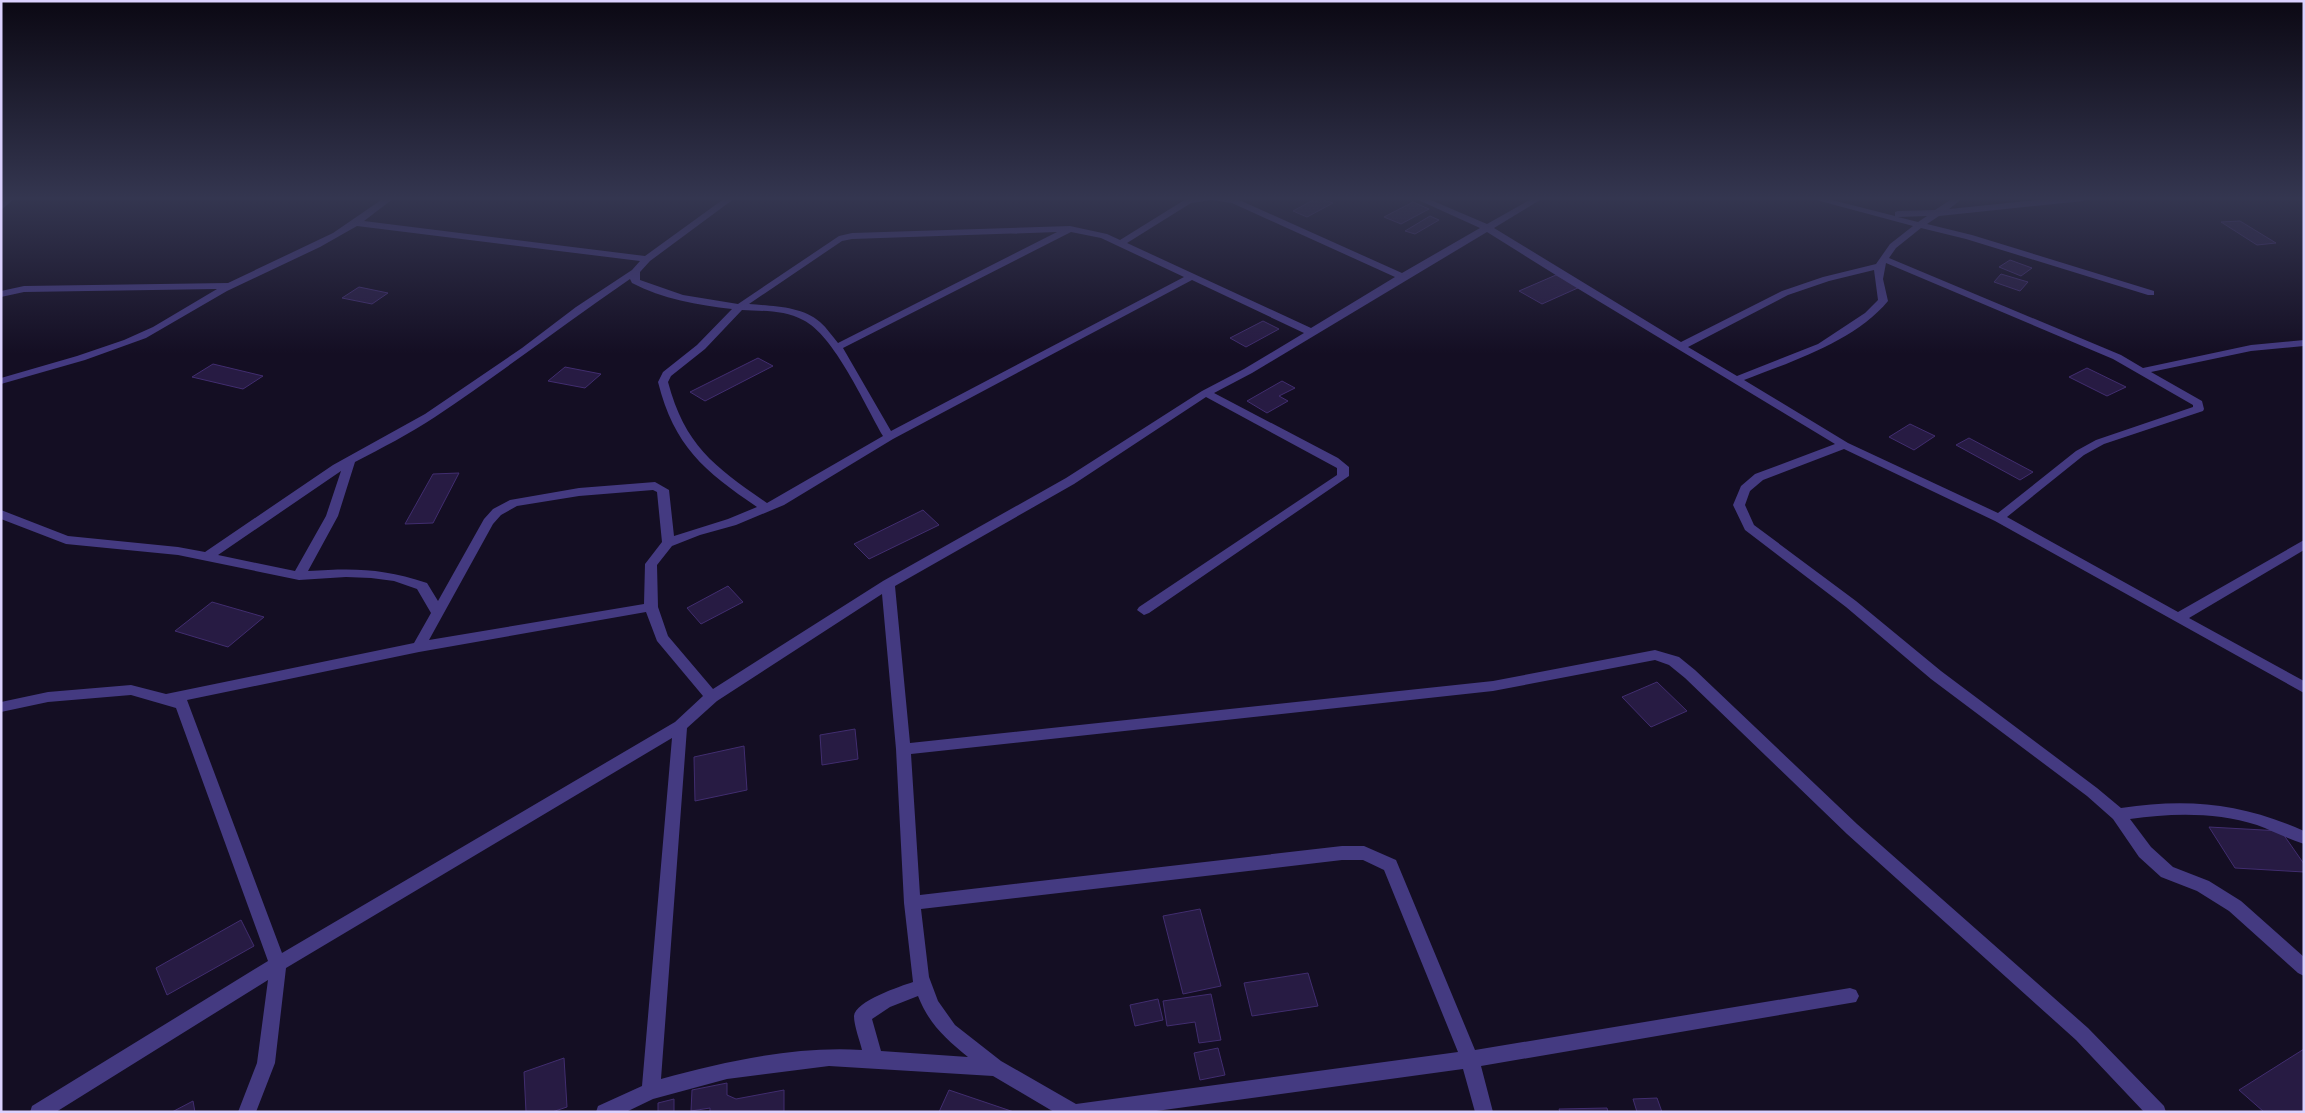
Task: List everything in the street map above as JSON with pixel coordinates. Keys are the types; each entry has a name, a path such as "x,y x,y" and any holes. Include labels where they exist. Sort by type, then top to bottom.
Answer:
{"street":[{"path":"1,381 129,342 173,319 228,286 301,250"},
{"path":"574,250 647,259"},
{"path":"207,557 350,460 429,416 634,272 659,250"},
{"path":"766,508 720,476 700,459 672,415 664,382 667,374 701,346 739,307 823,250"},
{"path":"837,347 1030,250"},
{"path":"1133,250 1310,332"},
{"path":"1342,250 1402,277"},
{"path":"39,1112 278,964 680,726 712,697 888,584 1070,481 1206,393 1248,371 1449,250"},
{"path":"1523,250 1844,444 1999,518 2304,688"},
{"path":"1736,380 1822,346 1868,315 1883,301 1878,279 1882,263 1891,250"},
{"path":"2011,250 2151,293"},
{"path":"1682,346 1785,293 1882,263 2117,357 2198,403 2199,409 2100,442 2080,453 1999,518"},
{"path":"634,272 636,281 645,287 739,307 777,310 797,314 815,322 826,339 837,347 889,437"},
{"path":"712,697 662,638 651,607 651,564 668,543 696,532 732,522 780,502 889,437 1191,277"},
{"path":"1,294 24,289 228,286"},
{"path":"2142,371 2250,348 2304,342"},
{"path":"1144,610 1343,476 1343,467 1334,460 1206,393"},
{"path":"1844,444 1759,477 1745,490 1739,505 1748,527 1851,604 1936,675 2092,792 2118,815 2145,852 2167,872 2202,886 2235,906 2304,968"},
{"path":"299,576 332,516 350,460"},
{"path":"420,646 488,522 497,512 514,503 579,492 655,486 663,490 665,497 668,543"},
{"path":"1,514 66,540 207,557 299,576 346,572 395,577 422,586 438,613"},
{"path":"2178,618 2304,544"},
{"path":"888,584 903,749 912,903 920,977 923,986 931,1006 949,1031 995,1067 1072,1112"},
{"path":"166,700 420,646 651,607"},
{"path":"903,749 1493,686 1622,660 1655,655 1664,656 1674,661 1690,674 1852,829 2082,1034 2158,1112"},
{"path":"1,707 48,697 131,690 182,704 278,964 266,1063 247,1112"},
{"path":"651,1091 680,726"},
{"path":"2118,815 2158,808 2216,809 2246,814 2280,826 2304,838"},
{"path":"912,903 1342,853 1364,853 1390,865 1470,1059 1484,1112"},
{"path":"874,1061 863,1016 871,1008 923,986"},
{"path":"1080,1112 1470,1059 1850,996"},
{"path":"604,1112 651,1091 727,1070 829,1058 995,1067"}],"building":[{"path":"2010,260 2032,268 2021,276 1999,267"},
{"path":"2001,274 2028,282 2020,291 1994,282"},
{"path":"1556,275 1580,287 1542,304 1519,291"},
{"path":"359,287 388,293 372,304 342,298"},
{"path":"1263,321 1279,329 1246,347 1230,338"},
{"path":"758,358 773,366 705,401 690,392"},
{"path":"213,364 263,376 243,389 192,377"},
{"path":"565,367 601,374 585,388 548,381"},
{"path":"2087,368 2126,387 2107,396 2069,377"},
{"path":"1282,381 1295,388 1279,396 1288,401 1267,413 1247,401"},
{"path":"1910,424 1935,436 1914,450 1889,437"},
{"path":"1969,438 2033,472 2020,480 1956,445"},
{"path":"459,473 433,523 405,524 433,474"},
{"path":"923,510 939,525 869,559 854,544"},
{"path":"728,586 743,602 701,624 687,608"},
{"path":"212,602 264,617 228,647 175,631"},
{"path":"1657,682 1687,711 1651,727 1622,697"},
{"path":"855,729 858,759 822,765 820,735"},
{"path":"744,746 747,790 695,801 694,757"},
{"path":"2209,827 2281,831 2304,864 2304,872 2235,868"},
{"path":"1200,909 1221,986 1183,994 1163,916"},
{"path":"241,920 254,946 167,995 156,968"},
{"path":"1308,973 1318,1006 1252,1016 1244,983"},
{"path":"1211,994 1221,1040 1199,1043 1195,1022 1167,1026 1163,1001"},
{"path":"1158,999 1163,1020 1135,1026 1130,1005"},
{"path":"1218,1048 1225,1075 1200,1080 1194,1053"},
{"path":"2304,1049 2304,1112 2264,1112 2239,1090"},
{"path":"564,1058 567,1107 552,1112 526,1112 524,1072"},
{"path":"727,1083 727,1095 736,1099 784,1090 784,1112 710,1112 710,1108 691,1111 692,1090"},
{"path":"949,1090 1014,1112 939,1112"},
{"path":"1657,1098 1662,1112 1637,1112 1633,1099"},
{"path":"674,1099 674,1112 658,1112 658,1103"},
{"path":"193,1101 195,1112 172,1112"},
{"path":"1607,1108 1608,1112 1560,1112 1559,1109"}]}
